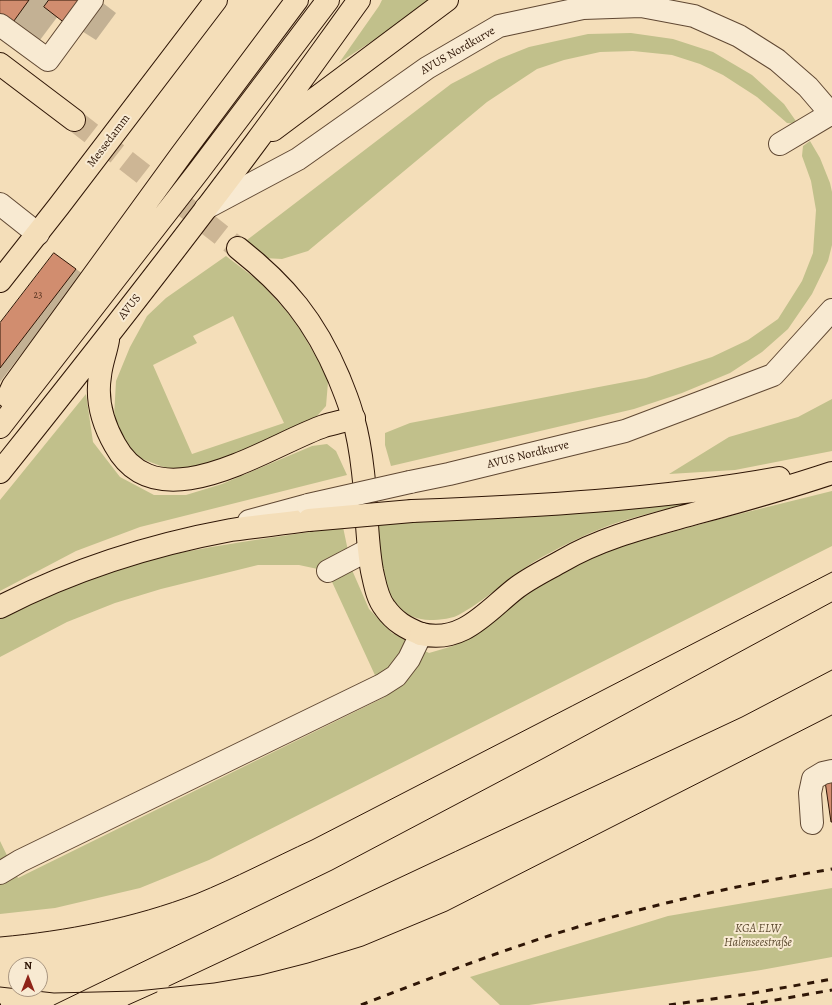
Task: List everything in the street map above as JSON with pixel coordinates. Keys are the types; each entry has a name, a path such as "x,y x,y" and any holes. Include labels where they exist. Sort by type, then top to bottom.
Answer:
{"main road":[{"name":"Messedamm","path":"0,281 38,234 216,0"},
{"path":"0,417 13,386 181,155 297,0"},
{"path":"0,427 198,172 328,0"},
{"name":"AVUS","path":"0,472 110,334 257,141 359,0"},
{"path":"257,141 308,105 447,0"},
{"path":"0,64 74,120"},
{"path":"238,248 263,267 283,288 304,313 328,353 354,418 363,471 367,542 375,588 384,608 405,628 431,636 445,636 460,631 474,624 516,588 564,560 604,541 648,526 780,490 832,473"},
{"path":"110,334 100,376 99,402 107,431 118,451 132,467 152,478 180,480 209,474 244,462 324,426 354,418"},
{"path":"0,608 52,582 117,557 192,538 309,513 476,509 624,499 701,490 832,468"}],"lane":[{"path":"0,24 48,60 92,0"},
{"name":"AVUS Nordkurve","path":"206,208 298,159 426,68 499,26 583,8 641,6 694,16 738,36 777,60 808,87 832,114"},
{"path":"780,144 832,114"},
{"path":"2,206 38,234"},
{"name":"AVUS Nordkurve","path":"309,513 410,482 449,474 625,431 773,375 832,310"},
{"path":"328,571 367,542"},
{"path":"0,872 27,857 382,685 396,676 409,659 421,634"},
{"path":"812,823 810,792 813,779 823,773 832,771"}],"green space":[{"path":"382,0 434,0 339,63 379,6"},
{"path":"631,33 673,39 713,52 752,75 784,104 798,124 787,123 757,97 723,75 700,64 672,55 633,51 600,52 564,60 537,69 487,102 308,251 282,259 264,258 247,240 451,84 499,59 529,47 588,34"},
{"path":"810,141 820,158 832,192 832,245 828,261 812,294 788,329 762,352 730,373 682,393 634,409 391,466 385,445 385,433 410,423 646,378 712,357 748,340 778,319 802,281 813,253 816,210 811,181 802,156 803,146"},
{"path":"226,256 260,282 288,313 301,331 319,362 328,382 326,406 309,425 203,468 166,468 137,457 121,438 114,417 116,381 130,347 147,316 166,298","holes":["233,316 284,423 192,454 153,365 197,343 193,336"]},
{"path":"86,394 93,442 120,477 154,495 186,495 222,484 312,446 327,444 336,451 347,475 140,527 76,551 0,591 0,500"},
{"path":"832,399 832,451 735,470 669,474 729,437 798,417"},
{"path":"832,491 832,546 209,860 140,888 55,908 0,914 0,841 18,878 385,697 327,571 299,565 258,565 161,589 115,603 67,622 0,657 0,618 27,604 82,579 111,569 139,562 168,555 226,545 343,527 352,570 369,609 392,633 429,653 453,646 474,634 502,611 560,573 611,549 723,518"},
{"path":"698,500 619,522 579,538 532,563 472,607 451,618 430,620 413,617 400,609 391,598 385,585 381,570 375,523"},
{"name":"KGA ELW Halenseestraße","path":"832,888 832,957 761,970 529,1005 500,1005 470,977 668,916"}],"building":[{"path":"0,0 29,0 11,25 0,17"},
{"path":"49,0 84,0 66,24 44,7"},
{"path":"54,253 76,269 0,368 0,323"},
{"path":"832,780 832,822 831,822 825,781"}],"tunnel":[{"path":"74,120 238,248"}],"tram line":[{"path":"0,937 75,927 124,917 211,888 312,840 832,572"},
{"path":"54,1005 332,870 544,758 832,602"},
{"path":"169,986 742,717 832,670"},
{"path":"0,987 54,993 137,991 214,983 261,975 308,963 363,946 447,911 832,715"},
{"path":"128,1005 157,992"}],"railway":[{"path":"361,1005 508,950 558,933 626,913 694,896 832,869"},
{"path":"669,1005 748,994 832,979"},
{"path":"747,1005 832,990"}]}
